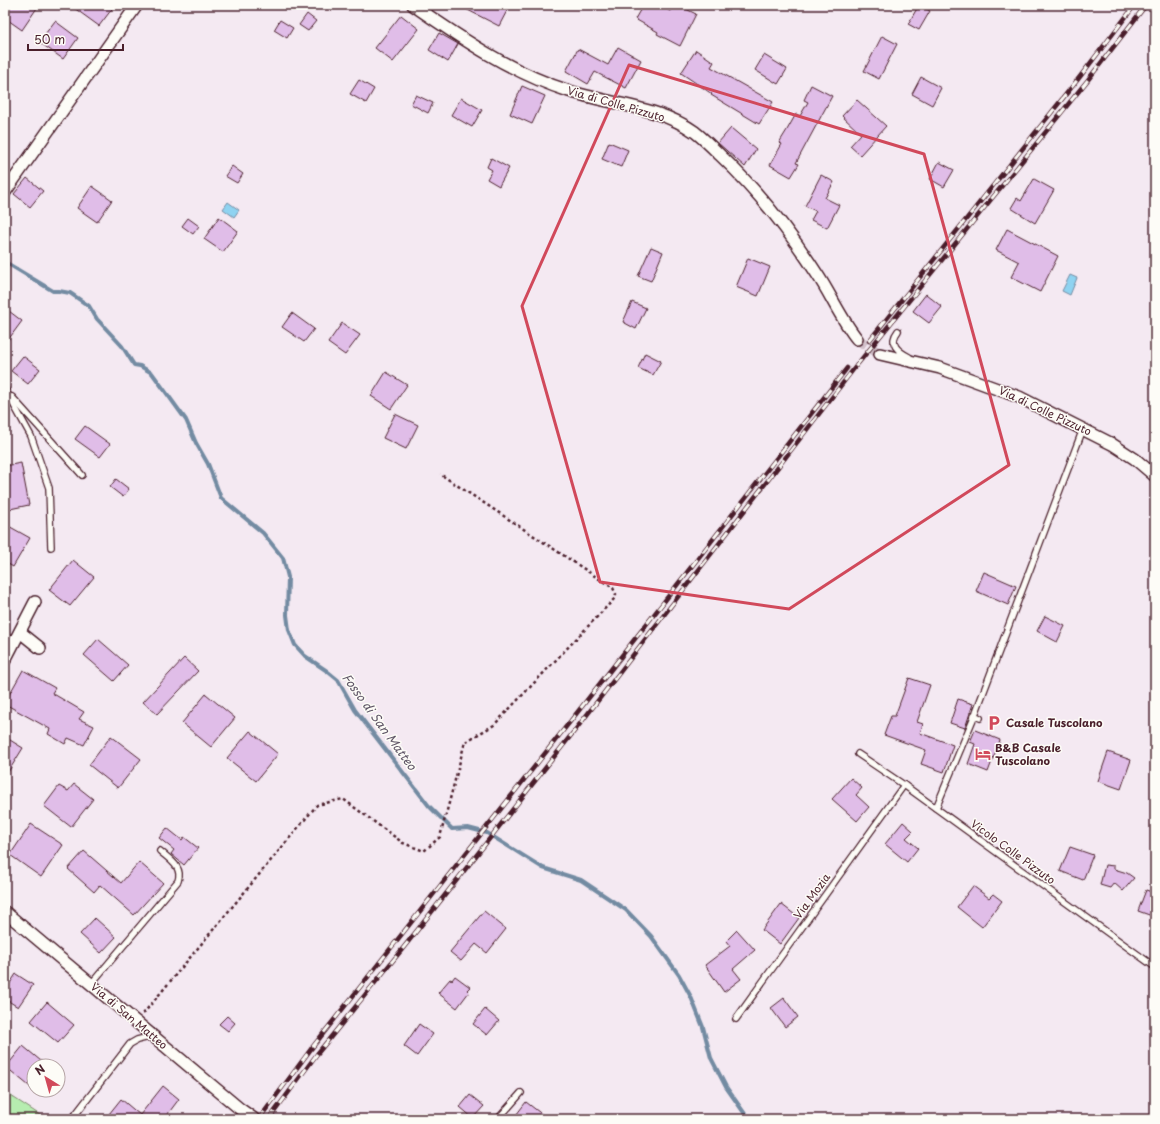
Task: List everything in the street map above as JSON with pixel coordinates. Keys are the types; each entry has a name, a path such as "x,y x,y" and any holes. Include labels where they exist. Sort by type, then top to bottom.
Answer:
{"street":[{"path":"5,192 137,5"},
{"name":"Via di Colle Pizzuto","path":"413,5 485,52 534,78 570,91 654,114 688,128 696,133 734,169 782,225 816,272 857,339"},
{"name":"Via di Colle Pizzuto","path":"880,354 940,368 1019,397 1083,428 1127,453 1155,476"},
{"path":"5,660 35,602"},
{"path":"20,632 40,648"},
{"name":"Via di San Matteo","path":"5,912 240,1109 254,1119"}],"lane":[{"path":"898,331 894,337 894,345 901,353 916,362"},
{"path":"5,389 82,475"},
{"path":"5,389 31,436 49,488 51,547"},
{"path":"936,808 974,715 1083,428"},
{"path":"974,715 980,718"},
{"name":"Vicolo Colle Pizzuto","path":"858,754 904,785 1155,967"},
{"name":"Via Mozia","path":"736,1019 904,785"},
{"path":"91,984 178,881 180,876 178,869 174,863 160,851"},
{"path":"72,1119 130,1044 137,1040 153,1036"},
{"path":"498,1119 521,1093"}],"path":[{"path":"136,1022 316,805 343,799 403,843 424,851 440,837 465,742 494,725 615,598 616,594 613,588 440,474"}],"highlighted area":[{"path":"629,65 924,154 1009,465 789,609 600,582 522,306"}],"green space":[{"path":"5,1092 46,1119 5,1119"}],"water":[{"path":"228,202 239,210 234,217 223,209"},
{"path":"1070,275 1077,278 1070,295 1062,291"}],"building":[{"path":"5,5 39,5 22,30 5,18"},
{"path":"70,5 115,5 99,26"},
{"path":"458,5 510,5 499,26"},
{"path":"643,5 659,5 670,11 673,5 678,5 696,14 680,46 657,34 658,32 635,19"},
{"path":"919,5 930,11 919,30 908,24"},
{"path":"307,14 316,21 308,31 299,25"},
{"path":"401,15 419,29 393,62 375,48"},
{"path":"280,20 293,28 287,38 274,30"},
{"path":"55,21 78,38 63,59 39,42"},
{"path":"439,33 458,44 448,62 429,50"},
{"path":"882,36 897,44 879,79 864,71"},
{"path":"618,47 641,60 626,88 595,72 588,84 566,71 578,49 608,65"},
{"path":"696,50 714,62 711,67 773,102 759,124 711,95 712,94 681,73"},
{"path":"764,55 787,69 778,84 755,70"},
{"path":"921,77 941,88 932,105 912,94"},
{"path":"359,80 374,89 366,103 350,94"},
{"path":"811,85 832,96 796,163 799,164 791,177 770,165 782,144 779,143 796,114 800,116 808,102 804,100"},
{"path":"522,86 545,96 532,124 510,114"},
{"path":"416,95 433,103 428,113 411,104"},
{"path":"461,98 482,110 472,127 451,115"},
{"path":"857,100 886,126 860,155 850,146 861,134 842,116"},
{"path":"731,128 756,149 745,167 718,143"},
{"path":"609,142 628,150 621,167 602,159"},
{"path":"491,158 509,168 499,186 487,179 492,170 487,167"},
{"path":"939,162 954,170 944,187 930,179"},
{"path":"232,166 243,174 237,183 225,176"},
{"path":"821,175 834,182 825,198 839,205 827,228 811,220 816,211 805,206"},
{"path":"27,178 43,191 30,207 14,194"},
{"path":"1034,179 1054,190 1035,223 1011,208 1017,198 1021,201"},
{"path":"92,186 112,200 97,222 77,208"},
{"path":"219,217 238,231 223,252 204,239"},
{"path":"188,218 199,226 193,234 182,226"},
{"path":"1007,229 1058,256 1040,292 1011,277 1019,262 996,250"},
{"path":"651,247 663,252 651,281 638,276"},
{"path":"748,258 770,267 758,296 736,287"},
{"path":"926,294 942,307 929,323 913,311"},
{"path":"632,302 646,308 636,329 623,322"},
{"path":"5,308 22,321 5,344"},
{"path":"292,313 314,329 304,342 282,327"},
{"path":"342,323 360,335 345,355 328,343"},
{"path":"645,353 661,361 653,375 638,368"},
{"path":"23,356 40,369 28,384 11,371"},
{"path":"386,372 407,385 391,409 371,396"},
{"path":"395,414 418,425 406,449 383,438"},
{"path":"85,426 110,444 100,457 75,439"},
{"path":"21,463 29,505 5,510 5,466"},
{"path":"116,479 129,489 123,497 110,487"},
{"path":"5,524 30,538 13,567 5,562"},
{"path":"73,560 94,577 70,606 49,590"},
{"path":"984,572 1016,586 1008,605 976,591"},
{"path":"1045,616 1065,626 1057,642 1037,631"},
{"path":"98,639 128,665 114,681 84,655"},
{"path":"184,658 198,671 157,714 143,702"},
{"path":"23,670 55,688 52,693 84,712 79,719 94,726 84,745 68,738 65,744 48,734 50,729 5,704"},
{"path":"909,678 930,685 917,722 923,724 920,733 953,745 944,772 921,764 926,750 884,735 891,716 895,716"},
{"path":"206,694 235,718 211,747 182,723"},
{"path":"958,699 973,704 965,728 950,723"},
{"name":"B&B Casale Tuscolano","path":"975,730 1000,740 988,772 968,764 975,744 970,742"},
{"path":"250,731 278,754 256,781 227,758"},
{"path":"111,736 141,759 118,788 89,765"},
{"path":"5,737 23,748 5,777"},
{"path":"1108,752 1131,760 1121,789 1098,781"},
{"path":"851,778 862,788 856,795 869,807 857,821 832,799"},
{"path":"74,784 93,799 71,827 44,806 59,786 68,791"},
{"path":"903,822 913,831 906,838 918,848 907,862 885,844"},
{"path":"31,824 63,845 41,877 10,855"},
{"path":"167,828 182,840 184,837 198,848 184,865 171,854 174,850 159,838"},
{"path":"1070,847 1093,855 1083,880 1060,871"},
{"path":"84,851 121,883 139,862 163,883 134,915 100,885 94,892 68,869"},
{"path":"1105,865 1114,866 1114,869 1127,873 1134,878 1123,891 1114,883 1110,888 1100,885"},
{"path":"973,886 989,898 993,894 1002,901 982,927 957,907"},
{"path":"1146,890 1155,893 1155,917 1138,911"},
{"path":"781,904 799,918 780,944 762,930"},
{"path":"484,911 506,929 487,953 476,944 461,961 450,952"},
{"path":"95,918 116,937 101,953 80,934"},
{"path":"737,930 755,950 733,969 741,979 724,992 705,965 730,946 726,941"},
{"path":"16,974 33,985 18,1007 5,999 5,991"},
{"path":"455,976 470,987 467,990 469,992 457,1008 438,993 450,979 452,980"},
{"path":"784,998 798,1017 785,1027 771,1008"},
{"path":"47,1002 74,1025 58,1043 31,1021"},
{"path":"485,1009 499,1021 487,1035 473,1024"},
{"path":"227,1016 235,1023 228,1031 219,1024"},
{"path":"419,1024 433,1034 417,1056 404,1046"},
{"path":"23,1046 37,1058 26,1058 26,1083 6,1067"},
{"path":"163,1086 179,1099 164,1119 105,1119 121,1099 140,1115"},
{"path":"470,1095 484,1106 473,1118 460,1107"},
{"path":"526,1102 548,1119 513,1119"}],"waterway":[{"name":"Fosso di San Matteo","path":"5,262 53,291 70,293 89,306 97,319 122,346 134,365 140,366 152,373 186,420 196,443 208,464 221,498 263,533 283,558 288,577 287,615 289,630 295,645 305,656 338,680 355,710 429,806 452,829 468,828 487,833 543,868 581,880 626,910 651,936 679,975 691,997 703,1027 711,1058 726,1087 745,1114 751,1119"}],"tunnel":[{"path":"857,339 880,354"}],"railway":[{"path":"869,341 1079,78 1135,5"},
{"path":"269,1119 317,1054 404,947 576,729 856,366 1087,81 1146,5"},
{"path":"259,1119 311,1049 847,368"}],"place":[{"name":"Casale Tuscolano","path":"994,723"},
{"name":"B&B Casale Tuscolano","path":"983,754"}]}
